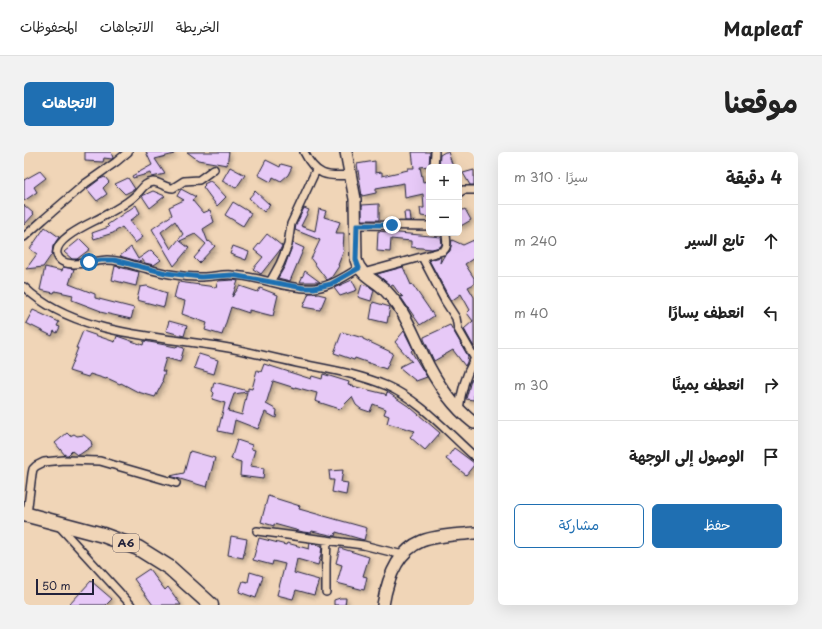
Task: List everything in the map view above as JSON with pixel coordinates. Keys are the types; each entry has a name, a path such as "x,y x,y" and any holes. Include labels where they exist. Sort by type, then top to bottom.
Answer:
{"highway":[{"name":"A6","path":"25,514 103,535 138,548 170,568 211,605"}],"street":[{"path":"24,237 86,183 128,152"},
{"path":"304,152 316,170 331,176 351,175"},
{"path":"346,152 355,199 357,225 356,260 361,270 385,290 398,306 415,336 433,375 459,410 474,423"},
{"path":"434,164 435,152"},
{"path":"214,169 199,180 184,181 173,188 166,187 156,182 147,184 131,200 81,228 63,241 58,248 57,253 60,260 68,263 79,264 101,260 114,260 179,275 201,277 232,275 296,287 314,288 331,284 361,270 443,251 446,249 446,236"},
{"path":"270,282 288,245 291,224 316,170"},
{"path":"462,191 474,190"},
{"path":"357,225 426,226"},
{"path":"422,257 445,301 456,318 461,336 474,357"},
{"path":"24,287 46,305 64,314 95,325 129,333 224,347 318,367 364,378 388,386 417,404 474,456"},
{"path":"459,410 462,387 474,360"},
{"path":"25,514 32,474 36,466 44,462 64,460 100,461 176,483"},
{"path":"57,523 128,604"},
{"path":"256,531 363,545 403,554"},
{"path":"383,605 385,591 403,554 422,541 474,533"},
{"path":"326,592 327,540"}],"building":[{"path":"85,152 111,152 113,158 104,158 103,162 85,161"},
{"path":"146,152 173,152 174,154 155,159 165,174 152,177 151,173 133,178 132,176 152,165"},
{"path":"187,152 229,152 227,165 198,160"},
{"path":"412,152 430,152 429,164 426,164 426,166 420,167 423,182 426,181 426,217 421,216 420,208 424,208 423,194 405,198 404,183 376,188 376,193 362,196 357,164 375,161 375,173 382,172 382,176 408,170 408,168 414,168"},
{"path":"448,152 452,164 439,164 440,155"},
{"path":"266,160 280,167 281,164 292,167 288,175 281,181 273,177 271,182 258,175"},
{"path":"230,167 245,175 236,188 222,181"},
{"path":"474,170 474,185 470,185 463,173"},
{"path":"40,171 46,178 34,187 37,192 24,201 24,180"},
{"path":"105,177 109,182 103,188 107,194 97,201 87,189"},
{"path":"128,178 135,189 125,194 115,184"},
{"path":"210,181 226,197 217,206 203,187 205,185 204,184"},
{"path":"181,189 196,197 192,200 203,213 210,210 214,222 203,229 208,242 209,241 215,246 199,263 194,258 206,244 195,234 180,241 189,248 174,266 152,229 172,215 169,207 184,200 177,196","holes":["175,221 183,234 171,249 161,232"]},
{"path":"153,191 165,196 150,208 142,196"},
{"path":"255,191 270,205 264,212 249,198"},
{"path":"233,202 251,213 243,226 225,215"},
{"path":"379,204 379,220 362,220 362,205"},
{"path":"24,205 34,214 24,225"},
{"path":"136,205 140,213 130,221 143,237 135,243 122,227 113,233 94,239 92,233 109,227 107,225"},
{"path":"304,208 309,210 301,226 315,231 319,209 326,211 324,217 340,222 336,233 344,233 344,250 338,265 339,266 331,278 327,280 311,259 320,240 295,230"},
{"path":"465,209 471,220 462,225 462,210"},
{"path":"404,212 410,212 411,221 405,221"},
{"path":"45,227 59,237 53,246 52,254 43,267 26,269 37,254 30,249"},
{"path":"378,231 441,237 442,244 440,247 432,249 411,247 411,241 391,239 390,252 377,251"},
{"path":"267,234 282,246 261,274 253,269 263,257 254,250"},
{"path":"80,239 90,249 77,259 72,259 64,252"},
{"path":"452,240 463,245 474,240 474,258 465,264 474,278 474,284 468,287 474,297 474,347 464,329 473,321 467,313 470,310 461,294 451,301 429,260 441,257 440,263 444,256 450,251"},
{"path":"293,243 304,248 290,281 278,278 285,266"},
{"path":"233,246 249,252 246,260 230,254"},
{"path":"131,247 138,259 151,250 161,260 154,265 145,263 142,259 141,262 120,256"},
{"path":"115,266 139,272 136,286 112,280"},
{"path":"45,267 62,271 63,267 74,269 69,284 95,294 95,298 134,308 131,319 100,312 101,311 72,300 73,295 55,291 54,293 40,290"},
{"path":"403,267 411,285 412,284 434,316 420,325 400,296 403,297 393,285 391,286 377,274"},
{"path":"305,271 320,282 300,282"},
{"path":"352,280 357,290 340,296 334,288"},
{"path":"218,281 238,281 232,297 240,286 258,292 260,288 278,295 273,316 249,310 249,313 231,307 222,335 205,330 207,323 182,314 185,301 174,298 178,282 216,287"},
{"path":"362,284 374,290 371,301 358,297"},
{"path":"147,286 167,293 164,307 137,300 140,287"},
{"path":"309,293 326,296 320,310 303,307"},
{"path":"373,302 390,307 387,323 370,319"},
{"path":"33,310 59,322 57,326 60,327 57,333 54,331 52,336 26,323"},
{"path":"169,321 187,326 184,336 166,331"},
{"path":"450,325 468,356 465,366 453,350 434,361 424,339 424,337"},
{"path":"83,331 115,342 117,336 143,345 144,341 184,348 180,362 166,358 162,371 165,371 163,382 155,397 138,392 121,383 120,384 107,378 106,379 90,374 88,377 69,371"},
{"path":"404,331 413,349 411,351 427,377 416,381 399,367 411,361 412,362 395,342"},
{"path":"342,332 363,338 393,353 386,369 355,358 354,360 334,353"},
{"path":"199,354 218,360 214,374 194,368"},
{"path":"264,364 311,379 312,376 322,379 323,374 349,382 348,385 385,394 386,396 387,392 411,408 440,433 425,450 410,437 415,431 387,423 389,416 384,414 386,409 373,404 370,412 361,409 356,405 352,397 340,409 315,401 317,393 273,381 266,404 277,410 276,418 265,412 258,429 235,420 232,434 218,431 225,403 212,399 214,393 212,391 214,382 248,391 248,388 252,389 257,370 261,372","holes":["247,392 242,415 228,411 234,394"]},
{"path":"474,379 474,400 466,399 471,380"},
{"path":"67,433 70,436 74,434 77,436 84,435 91,441 92,446 79,455 72,451 68,455 65,455 55,443"},
{"path":"237,440 252,445 251,449 255,450 250,466 264,468 263,479 240,476 241,462 231,459"},
{"path":"454,448 474,463 466,475 446,459"},
{"path":"190,451 215,458 207,487 170,476 184,473"},
{"path":"343,470 341,482 348,483 346,495 332,492 334,480 330,480 329,471"},
{"path":"268,496 300,506 299,509 367,528 364,540 336,532 335,536 312,531 311,533 303,532 261,522"},
{"path":"231,536 247,539 243,558 228,555"},
{"path":"259,538 309,549 310,543 322,546 318,565 297,559 294,573 319,580 314,595 296,590 293,599 277,595 285,564 273,561 272,565 253,560"},
{"path":"340,548 369,557 363,576 367,577 364,590 337,583 342,565 336,563"},
{"path":"149,569 165,590 168,587 181,605 153,605 134,579"},
{"path":"250,572 263,576 256,598 239,592 243,581 248,582"},
{"path":"91,581 112,599 106,605 69,605"},
{"path":"346,598 345,605 334,605 334,600"}],"route":[{"path":"89,262 114,260 176,275 201,277 232,275 296,287 314,288 331,284 359,268 356,260 357,225 392,225"}]}
